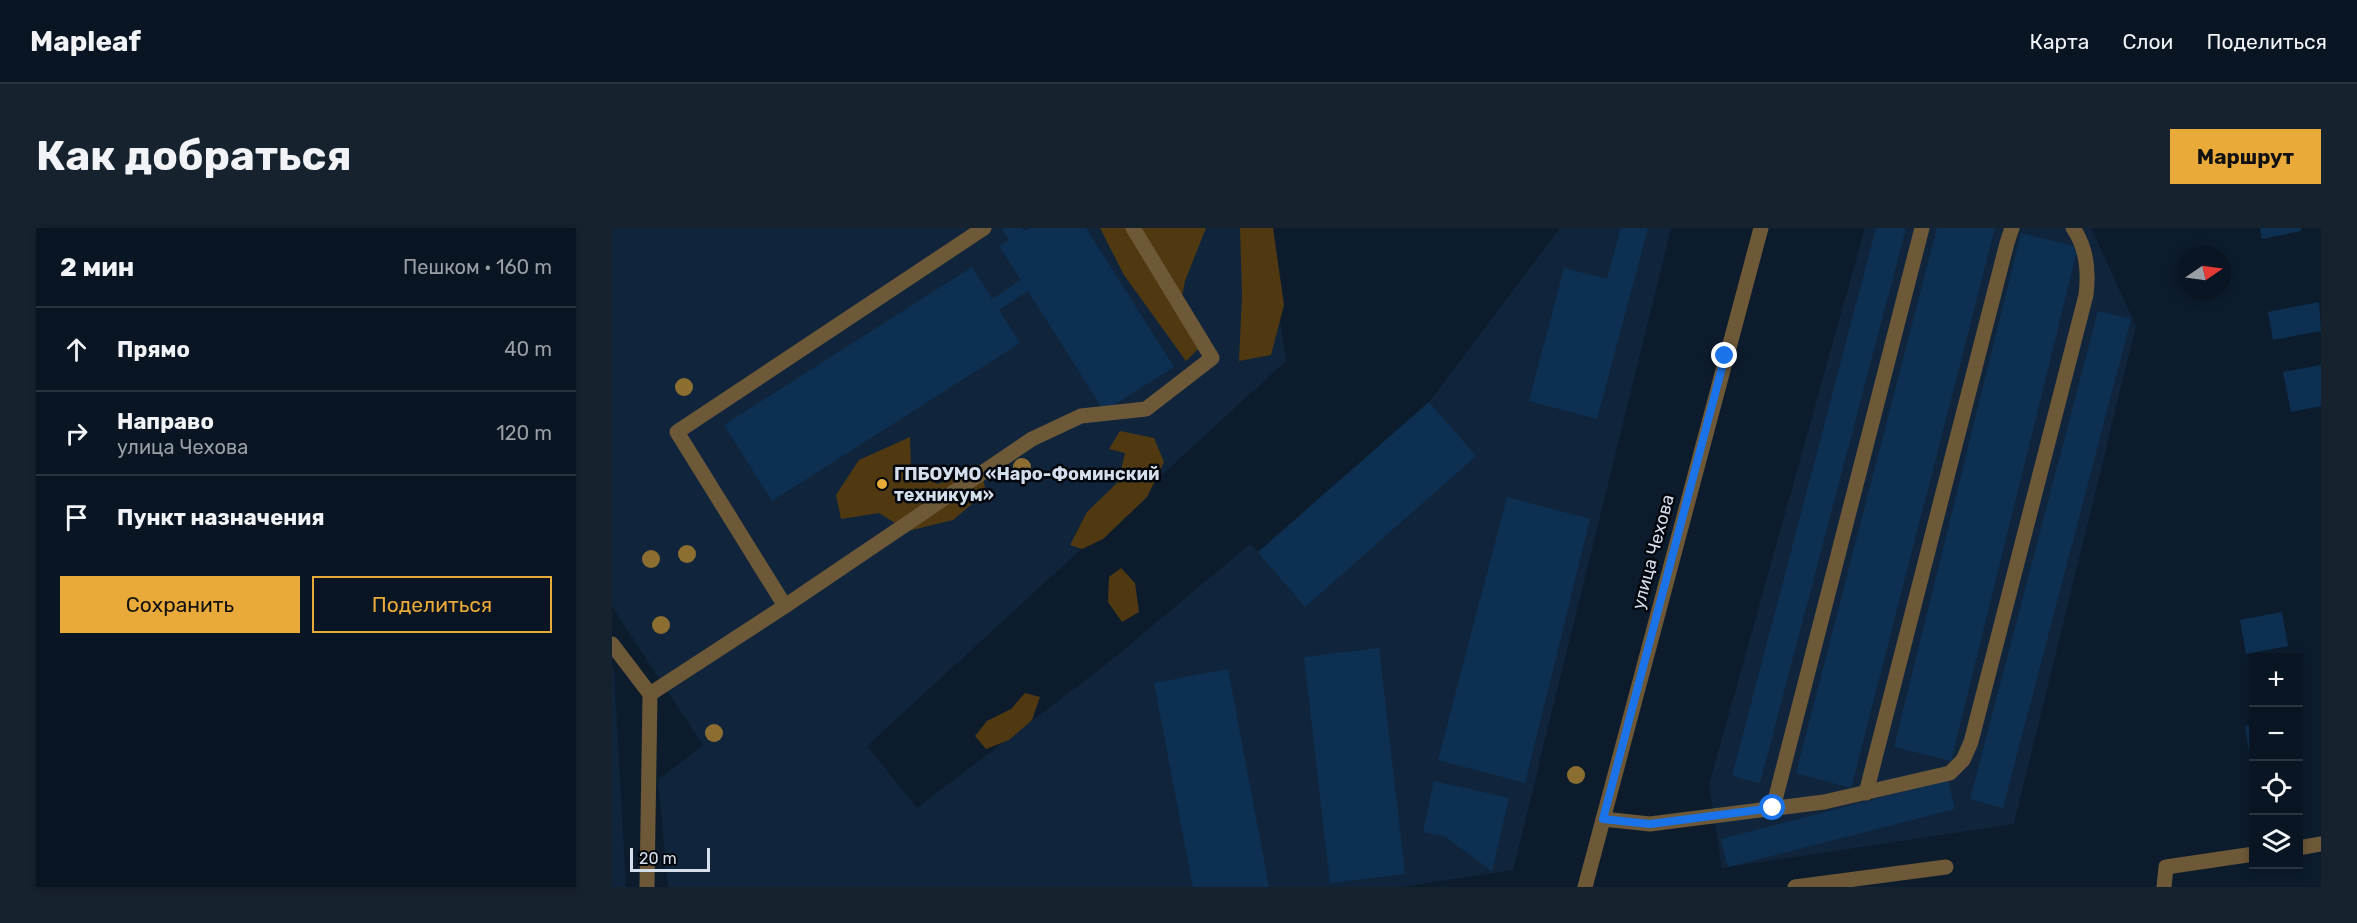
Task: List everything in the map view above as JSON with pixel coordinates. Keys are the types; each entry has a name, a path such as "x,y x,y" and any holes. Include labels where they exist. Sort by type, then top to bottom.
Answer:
{"street":[{"path":"785,606 677,432 984,228"},
{"path":"650,694 785,606 1032,438 1081,416 1146,409 1212,358 1132,228"},
{"name":"улица Чехова","path":"1585,887 1761,228"},
{"path":"1773,808 1922,228"},
{"path":"1866,793 2012,228"},
{"path":"1603,819 1650,824 1824,802 1950,773 1963,760 1971,742 2086,295 2088,275 2084,250 2073,228"},
{"path":"612,644 650,694 647,887"},
{"path":"2303,847 2321,844"},
{"path":"2164,887 2166,867 2249,855"},
{"path":"1795,887 1946,867"}],"shaded area":[{"path":"612,228 1267,228 1286,361 867,746 917,808 1108,663 1250,544 1258,552 1429,402 1560,228 1671,228 1513,870 1401,887 668,887 658,780 703,745 612,607"},
{"path":"1100,228 1206,228 1185,281 1179,313 1199,348 1186,361 1124,275"},
{"path":"1240,228 1273,228 1284,305 1271,355 1239,361 1242,295"},
{"path":"1865,228 2091,228 2136,326 2014,824 1722,868 1709,785"},
{"path":"1120,431 1154,438 1164,462 1147,497 1103,539 1082,549 1070,545 1087,512 1118,482 1125,453 1109,449"},
{"path":"910,437 911,472 938,484 980,465 986,492 953,520 908,531 879,513 841,519 836,495 859,460"},
{"path":"1121,568 1135,583 1139,612 1122,622 1108,602 1109,577"},
{"path":"612,669 614,670 626,887 612,887"},
{"path":"1025,693 1040,697 1032,720 1009,740 986,749 975,736 987,721 1011,709"}],"building":[{"path":"1001,228 1022,228 1024,231 1029,228 1086,228 1174,367 1104,411 1028,291 999,310 1020,343 772,501 724,425 972,267 992,299 1021,280 999,246 1009,240"},
{"path":"1621,228 1648,228 1597,419 1529,401 1564,268 1607,279"},
{"path":"1876,228 1906,228 1760,783 1732,776"},
{"path":"1937,228 1995,228 1851,788 1796,773"},
{"path":"2260,228 2301,228 2301,231 2262,239"},
{"path":"2021,233 2078,247 1951,761 1894,747"},
{"path":"2319,302 2321,331 2273,340 2268,312"},
{"path":"2098,311 2131,319 2003,808 1970,799"},
{"path":"2321,365 2321,406 2291,412 2283,372"},
{"path":"1429,402 1476,456 1305,607 1258,552"},
{"path":"1507,497 1590,519 1525,783 1438,760"},
{"path":"2282,612 2288,646 2246,654 2240,620"},
{"path":"1379,648 1405,874 1330,883 1304,657"},
{"path":"1228,669 1269,887 1193,887 1154,683"},
{"path":"2245,726 2249,726 2249,753"},
{"path":"1948,780 1955,809 1728,867 1721,839"},
{"path":"1434,781 1509,798 1492,871 1444,836 1423,832"}],"place":[{"name":"ГПБОУМО «Наро-Фоминский техникум»","path":"882,484"}],"route":[{"path":"1725,356 1603,819 1650,824 1773,808"}]}
